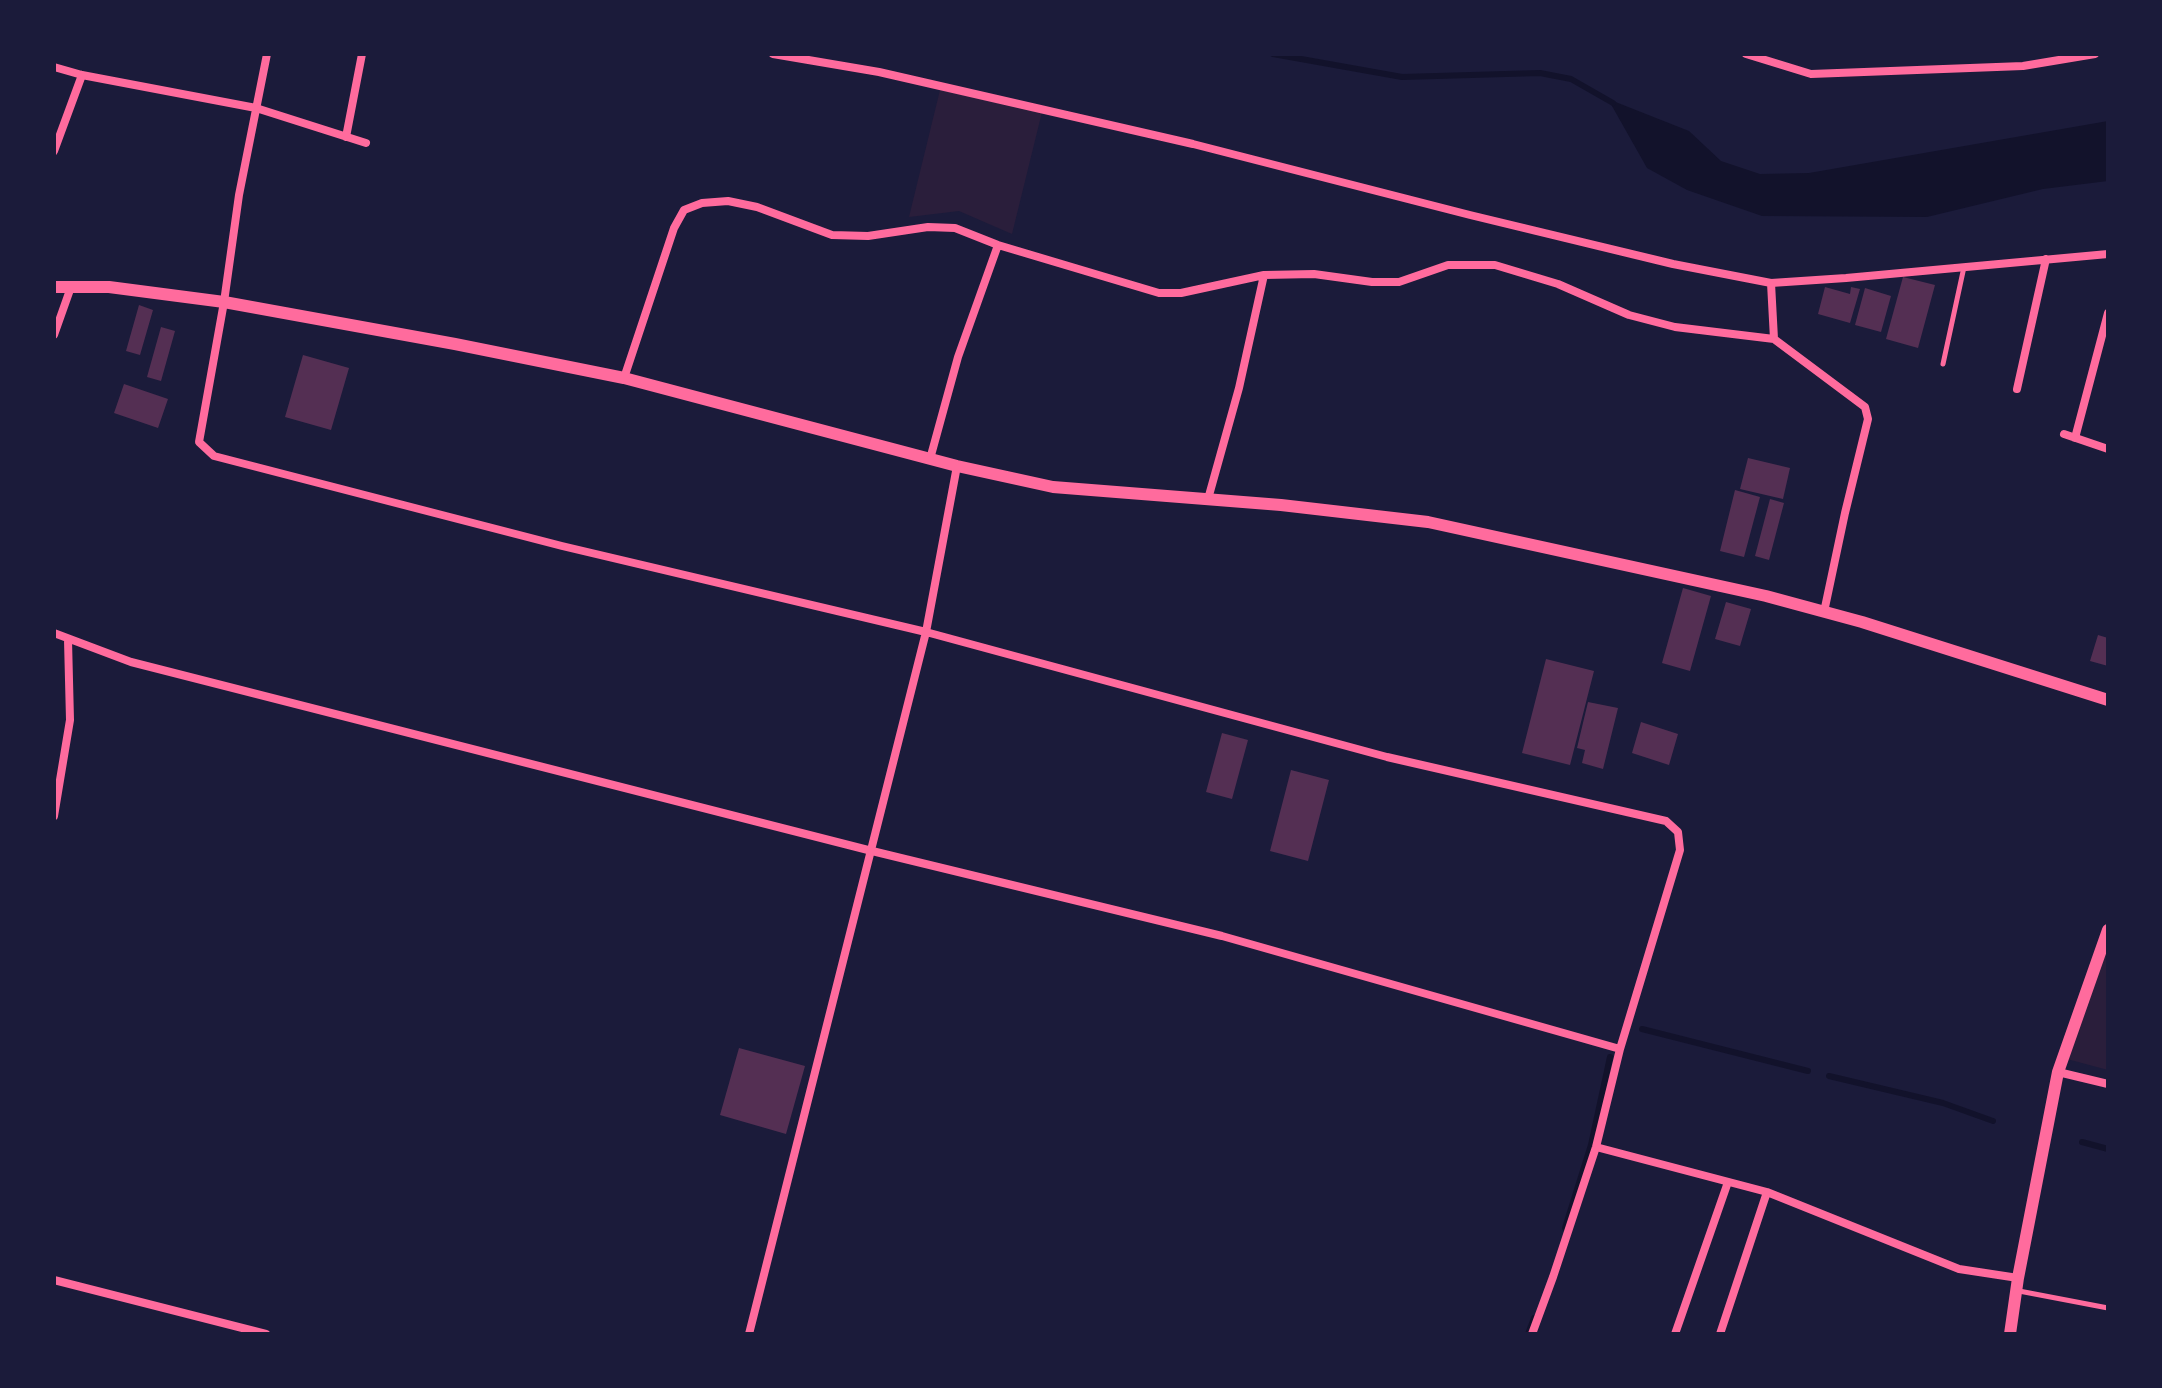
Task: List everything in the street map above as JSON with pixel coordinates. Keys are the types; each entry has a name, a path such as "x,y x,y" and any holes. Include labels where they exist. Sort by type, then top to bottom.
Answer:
{"street":[{"path":"267,54 239,195 199,442 214,456 562,546 926,632 1387,757 1666,821 1678,832 1680,850 1620,1049 1596,1147 1532,1334"},
{"path":"346,137 362,54"},
{"path":"773,54 879,72 1118,127 1673,264 1771,283 2108,254"},
{"path":"1746,54 1811,74 2023,66 2095,54"},
{"path":"54,67 256,108 366,143"},
{"path":"54,151 82,75"},
{"path":"624,378 674,228 684,210 702,203 728,201 757,207 832,235 868,236 928,227 955,228 998,245 1159,293 1181,293 1264,275 1314,274 1372,282 1399,282 1448,265 1495,265 1558,284 1629,315 1675,327 1774,339 1865,407 1868,419 1824,612"},
{"path":"930,459 958,357 998,245"},
{"path":"2017,389 2046,259"},
{"path":"1208,499 1239,388 1264,275"},
{"path":"1771,283 1774,339"},
{"path":"54,287 109,287 224,302 455,344 624,378 957,466 1053,487 1281,505 1428,522 1766,596 1862,622 2108,700"},
{"path":"54,335 71,287"},
{"path":"2075,438 2108,313"},
{"path":"2064,434 2108,449"},
{"path":"749,1334 926,632 957,466"},
{"path":"54,633 131,662 872,851 1222,936 1620,1049"},
{"path":"54,816 70,720 68,640"},
{"path":"2010,1334 2058,1072 2108,930"},
{"path":"2058,1072 2108,1084"},
{"path":"1596,1147 1767,1192 1959,1269 2017,1284"},
{"path":"1675,1334 1728,1182"},
{"path":"1720,1334 1767,1192"},
{"path":"54,1280 266,1334"}],"lane":[{"path":"1943,364 1964,267"},
{"path":"2017,1284 2108,1308"}],"shaded area":[{"path":"940,90 1042,112 1012,234 959,211 909,217"},
{"path":"1608,99 1689,131 1721,161 1760,174 1809,173 2108,121 2108,181 2043,189 1927,217 1762,216 1687,190 1647,168"},
{"path":"2108,940 2108,1070 2067,1059"}],"building":[{"path":"1903,277 1935,285 1918,348 1886,339"},
{"path":"1825,287 1850,294 1851,287 1860,289 1850,323 1818,314"},
{"path":"1865,288 1891,296 1881,332 1855,325"},
{"path":"139,305 153,310 140,355 126,351"},
{"path":"161,327 175,331 161,381 147,377"},
{"path":"303,355 349,368 331,430 285,417"},
{"path":"124,384 168,399 158,428 114,413"},
{"path":"1748,458 1790,468 1783,499 1740,489"},
{"path":"1735,490 1760,497 1744,557 1720,551"},
{"path":"1770,499 1784,503 1769,560 1755,556"},
{"path":"1683,588 1711,596 1690,671 1662,663"},
{"path":"1726,602 1751,609 1740,646 1715,639"},
{"path":"2098,635 2108,638 2108,666 2090,661"},
{"path":"1546,659 1594,671 1570,765 1522,753"},
{"path":"1588,702 1618,708 1603,769 1582,763 1585,750 1577,748"},
{"path":"1641,722 1678,734 1669,765 1632,753"},
{"path":"1222,733 1248,740 1232,799 1206,792"},
{"path":"1291,770 1329,780 1308,861 1270,851"},
{"path":"739,1048 805,1066 786,1134 720,1115"}],"waterway":[{"path":"1273,54 1402,77 1540,73 1571,79 1613,103"},
{"path":"1642,1029 1808,1071"},
{"path":"1565,1228 1591,1145 1610,1057"},
{"path":"1829,1076 1943,1103 1993,1121"},
{"path":"2082,1142 2108,1149"},
{"path":"1528,1334 1534,1318"}]}
